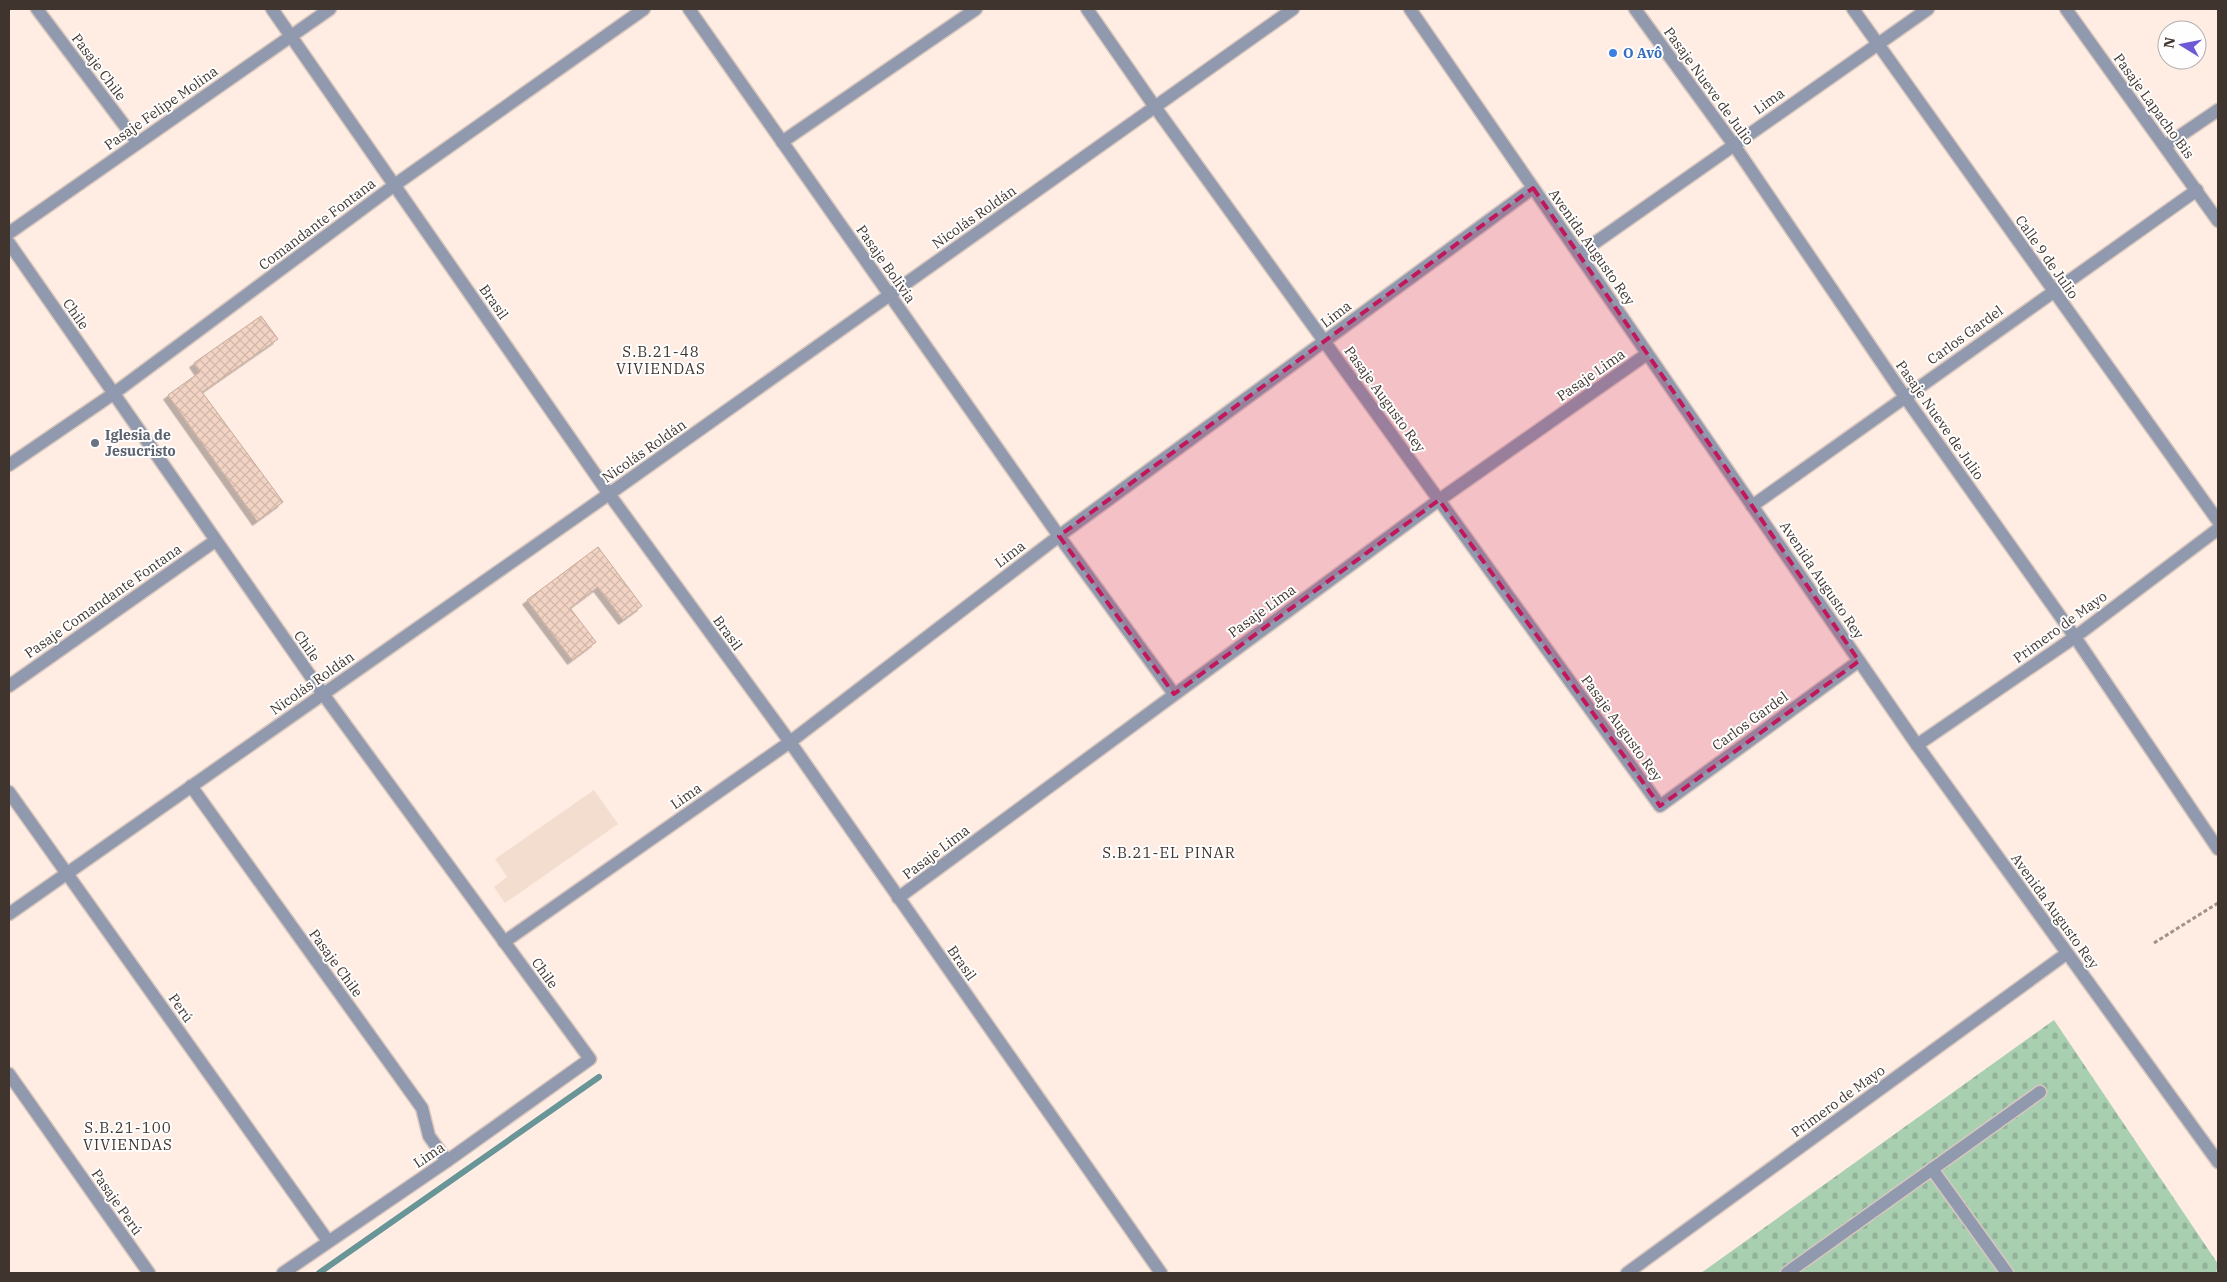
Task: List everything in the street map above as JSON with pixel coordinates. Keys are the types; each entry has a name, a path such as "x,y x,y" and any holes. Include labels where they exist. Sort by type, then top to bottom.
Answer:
{"street":[{"name":"Pasaje Chile","path":"36,9 137,142"},
{"name":"Brasil","path":"272,9 396,184 609,494 790,742 1161,1273"},
{"name":"Pasaje Felipe Molina","path":"9,233 330,9"},
{"name":"Comandante Fontana","path":"9,465 113,394 396,184 644,9"},
{"name":"Pasaje Bolivia","path":"689,9 1059,536 1174,694"},
{"path":"782,142 976,9"},
{"name":"Pasaje Augusto Rey","path":"1087,9 1155,107 1660,806"},
{"name":"Nicolás Roldán","path":"9,914 890,296 1293,9"},
{"name":"Avenida Augusto Rey","path":"1410,9 1917,745 2066,954 2218,1162"},
{"name":"Pasaje Nueve de Julio","path":"1635,9 1734,145 1905,397 2074,637 2218,849"},
{"name":"Calle 9 de Julio","path":"1853,9 2218,521"},
{"name":"Lima","path":"1580,254 1877,43 1928,9"},
{"name":"Pasaje Lapacho Bis","path":"2066,9 2218,221"},
{"path":"2165,146 2218,110"},
{"name":"Lima","path":"504,942 790,742 1059,536 1533,188"},
{"name":"Carlos Gardel","path":"1752,506 2197,190"},
{"name":"Chile","path":"9,243 322,694 590,1060"},
{"name":"Pasaje Lima","path":"898,898 1439,500 1647,354"},
{"name":"Primero de Mayo","path":"1917,745 2074,637 2218,529"},
{"name":"Pasaje Comandante Fontana","path":"9,686 215,541"},
{"name":"Carlos Gardel","path":"1660,806 1859,661"},
{"name":"Pasaje Chile","path":"191,786 422,1108 429,1136 446,1161"},
{"name":"Perú","path":"9,792 328,1241"},
{"name":"Primero de Mayo","path":"1627,1273 2066,954"},
{"name":"Lima","path":"283,1273 590,1060"},
{"name":"Pasaje Perú","path":"9,1074 149,1273"},
{"path":"1795,1271 1932,1169 2040,1092"},
{"path":"1932,1169 2007,1273"}],"path":[{"path":"2154,942 2218,903"}],"highlighted area":[{"path":"1533,188 1859,661 1660,806 1439,500 1174,694 1059,536"}],"shaded area":[{"path":"594,790 618,824 505,903 494,887 507,877 495,859"}],"green space":[{"path":"2054,1020 2218,1264 2216,1273 1701,1273"}],"building":[{"path":"261,316 278,339 202,392 283,502 257,521 168,395 200,372 194,363"},
{"path":"598,547 642,606 623,620 598,587 570,608 596,642 572,660 527,600"}],"waterway":[{"path":"319,1273 599,1077"}],"place":[{"name":"O Avô","path":"1613,53"},
{"name":"Iglesia de Jesucristo","path":"95,443"}],"district":[{"name":"S.B.21-48 VIVIENDAS","path":"661,360"},
{"name":"S.B.21-EL PINAR","path":"1169,852"},
{"name":"S.B.21-100 VIVIENDAS","path":"128,1136"}]}
